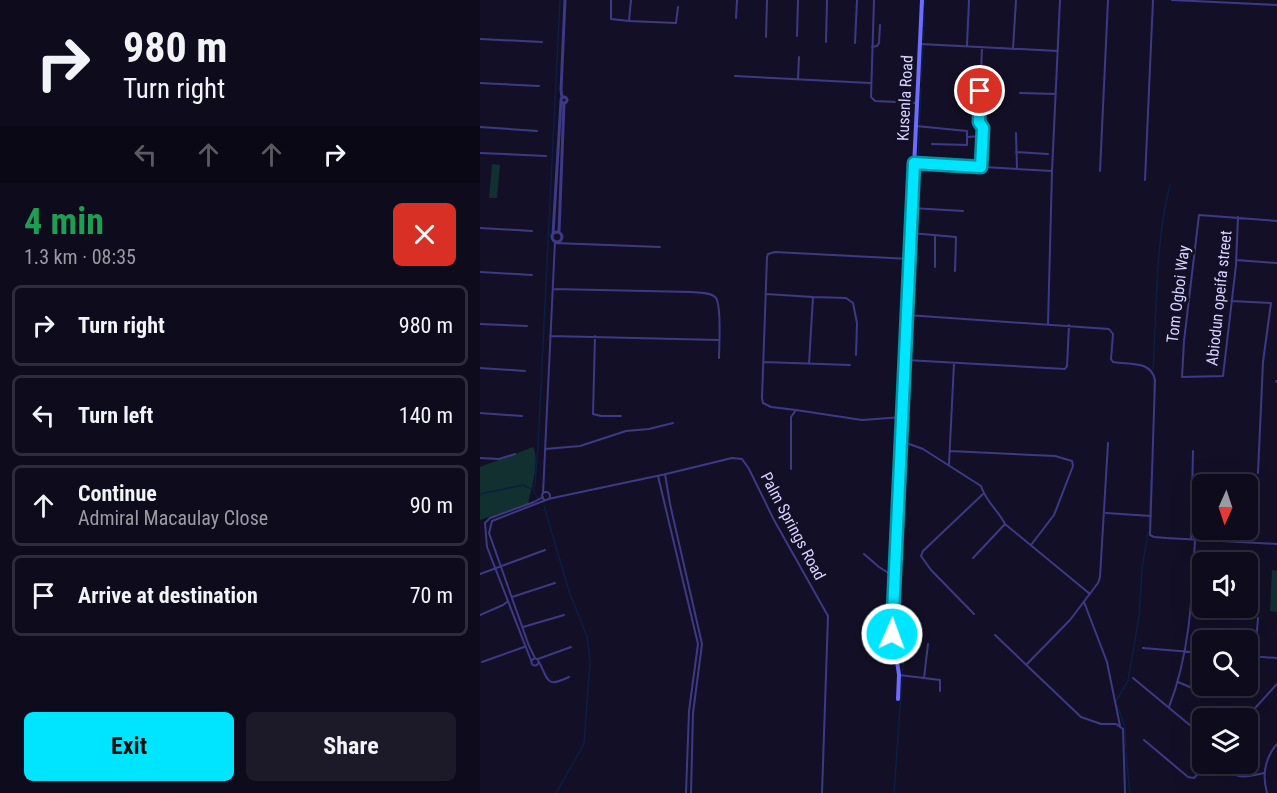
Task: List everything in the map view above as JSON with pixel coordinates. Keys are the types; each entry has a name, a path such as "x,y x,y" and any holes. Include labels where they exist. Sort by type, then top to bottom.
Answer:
{"main road":[{"name":"Kusenla Road","path":"898,699 902,675 892,634 922,0"}],"street":[{"path":"555,242 562,238 559,232 565,0"},
{"path":"611,0 611,19 629,21 676,22 678,7"},
{"path":"629,21 631,0"},
{"path":"736,18 737,0"},
{"path":"766,37 767,0"},
{"path":"797,36 798,0"},
{"path":"826,42 827,0"},
{"path":"855,42 857,0"},
{"path":"874,0 870,83 872,100 917,103"},
{"path":"967,46 969,0"},
{"path":"1013,49 1016,0"},
{"path":"1048,324 1060,0"},
{"path":"1100,171 1108,0"},
{"path":"1145,180 1153,0"},
{"path":"1172,0 1277,5"},
{"path":"872,47 879,43 880,24"},
{"path":"480,39 542,42"},
{"path":"920,44 1058,51"},
{"path":"981,167 983,128 979,122 982,47"},
{"path":"798,79 799,57"},
{"path":"735,76 870,83"},
{"path":"480,83 539,86"},
{"path":"1020,93 1056,94"},
{"path":"545,498 545,449 555,242 553,234 562,101"},
{"path":"916,126 967,131 967,145 932,144"},
{"path":"480,127 537,131"},
{"path":"1016,133 1017,169"},
{"path":"968,137 982,136"},
{"path":"1016,152 1048,154"},
{"path":"480,153 546,156"},
{"path":"914,163 1052,171"},
{"path":"912,208 963,211"},
{"name":"Tom Ogboi Way","path":"1182,376 1199,215 1238,218"},
{"path":"1238,218 1277,221"},
{"name":"Abiodun opeifa street","path":"1182,376 1223,376 1236,260 1238,218"},
{"path":"480,228 532,231"},
{"path":"553,234 559,232"},
{"path":"911,233 956,237 955,271"},
{"path":"935,236 935,267"},
{"path":"555,242 660,247"},
{"path":"903,417 862,420 771,407 763,403 767,257 772,253 910,259"},
{"path":"1236,260 1277,263"},
{"path":"480,272 532,275"},
{"path":"553,289 709,294 716,298 718,304 718,358"},
{"path":"766,294 846,298 853,303 857,323 856,355"},
{"path":"809,363 813,297"},
{"path":"1230,301 1270,303 1263,362 1258,473"},
{"path":"907,315 1109,329 1113,333 1111,359 1113,362 1147,366 1154,373 1150,535 1154,537 1191,540 1193,451"},
{"path":"480,324 527,326"},
{"path":"905,360 1065,369 1069,325"},
{"path":"550,336 718,340"},
{"path":"596,336 593,414 621,416"},
{"path":"764,362 850,364"},
{"path":"949,465 954,363"},
{"path":"480,368 525,371"},
{"path":"791,469 791,417 796,410"},
{"path":"480,413 522,416"},
{"path":"545,449 580,446 626,431 649,429 673,423"},
{"path":"902,441 923,449 981,486 991,507 1001,516 1005,524 1090,594"},
{"path":"1027,664 1070,620 1100,577 1108,443"},
{"path":"950,450 1055,456 1072,461 1073,466 1054,515 1031,545"},
{"path":"480,458 499,459 515,454"},
{"name":"Palm Springs Road","path":"545,498 556,499 732,458 742,459 774,520 827,611 822,793"},
{"path":"665,474 702,644 693,713 690,793"},
{"path":"658,476 698,644 689,711 686,793"},
{"path":"544,488 556,499"},
{"path":"661,492 669,490"},
{"path":"549,493 545,498 492,521 489,533 523,627 547,680 550,683 556,683 569,677"},
{"path":"549,493 545,498 490,518 485,523 487,547 532,663 571,647"},
{"path":"974,614 931,570 921,556 923,551 983,494"},
{"path":"1105,513 1151,516"},
{"path":"973,558 1005,524"},
{"path":"1169,707 1186,652 1195,540 1277,544"},
{"path":"480,574 545,550"},
{"path":"864,554 895,577"},
{"path":"512,597 555,583"},
{"path":"480,615 508,601"},
{"path":"1084,602 1107,662 1123,737 1125,793"},
{"path":"523,627 564,615"},
{"path":"1257,630 1258,618"},
{"path":"995,635 1081,717 1101,724 1120,726"},
{"path":"924,678 928,644"},
{"path":"482,662 525,646"},
{"path":"1143,648 1192,652"},
{"path":"1258,656 1277,658"},
{"path":"902,675 940,680 940,691"},
{"path":"1133,678 1192,727"},
{"path":"1178,682 1192,688"},
{"path":"1255,708 1277,684"},
{"path":"1144,740 1188,777 1194,778 1197,774"},
{"path":"1268,793 1264,773 1268,757 1277,744"},
{"path":"1234,774 1238,777 1246,777 1264,773"}],"green space":[{"path":"492,164 500,165 497,198 489,198"},
{"path":"533,447 536,459 528,504 480,520 480,467"},
{"path":"1272,570 1277,571 1277,612 1270,611"}],"waterway":[{"path":"538,499 533,489 538,446 560,0"},
{"path":"924,7 925,1"},
{"path":"924,15 924,26"},
{"path":"923,40 924,30"},
{"path":"921,82 923,46"},
{"path":"918,161 921,88"},
{"path":"916,197 917,166"},
{"path":"1153,369 1159,253 1170,185"},
{"path":"915,230 916,212"},
{"path":"912,291 915,235"},
{"path":"911,313 912,297"},
{"path":"909,358 911,318"},
{"path":"905,439 909,363"},
{"path":"1153,379 1154,392"},
{"path":"904,450 905,445"},
{"path":"903,477 904,454"},
{"path":"1149,526 1151,478"},
{"path":"902,509 903,481"},
{"path":"480,494 523,485 531,489"},
{"path":"544,506 569,591 587,637 590,662 584,744 556,793"},
{"path":"900,545 901,514"},
{"path":"1116,701 1128,681 1139,617 1142,569 1148,532"},
{"path":"894,793 903,665 896,635 900,551"},
{"path":"1117,705 1125,727 1126,748"},
{"path":"1126,753 1130,793"}],"route":[{"path":"892,634 914,163 981,167 983,128 979,122 980,91"}]}
